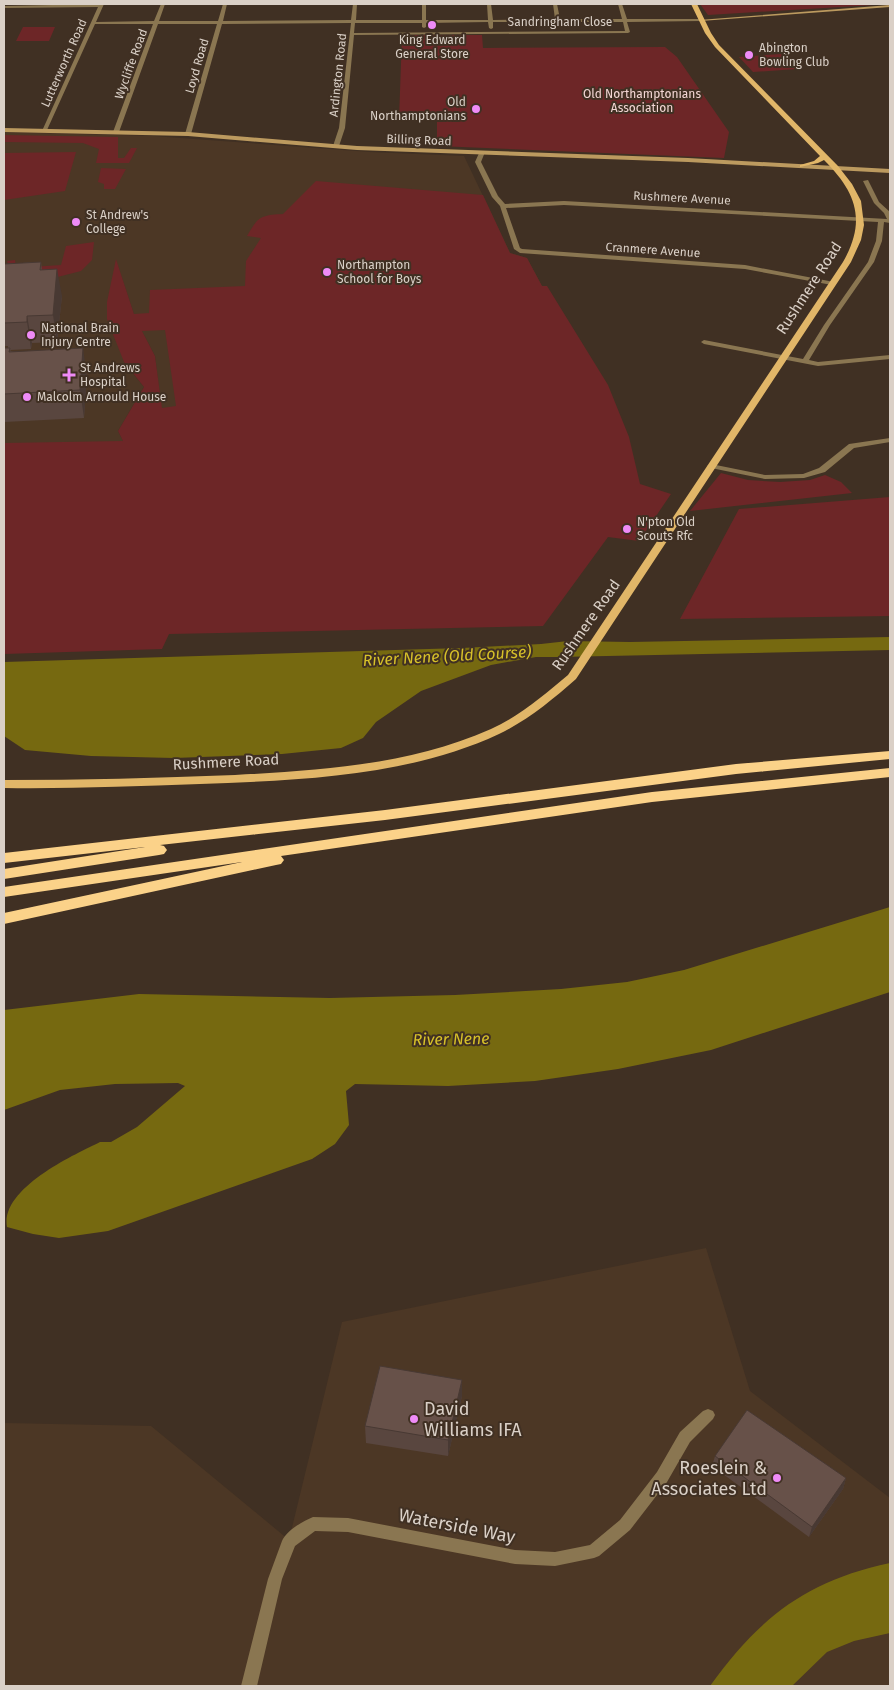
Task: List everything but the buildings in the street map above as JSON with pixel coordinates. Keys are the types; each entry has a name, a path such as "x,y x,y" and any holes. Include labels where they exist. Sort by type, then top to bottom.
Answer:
{"highway":[{"path":"4,858 386,814 736,769 890,755"},
{"path":"4,892 652,797 890,772"},
{"path":"4,874 386,814"},
{"path":"4,919 252,866 350,840"}],"main road":[{"name":"Rushmere Road","path":"4,784 99,784 264,777 343,771 396,763 452,749 510,724 561,688 584,660 855,249 861,229 861,219 853,193 824,156 717,46 701,20 694,4"},
{"path":"802,166 816,162 824,156"}],"street":[{"name":"Wycliffe Road","path":"116,132 163,4"},
{"name":"Loyd Road","path":"188,134 225,4"},
{"name":"Ardington Road","path":"336,146 342,128 355,4"},
{"path":"423,33 424,4"},
{"path":"489,4 492,33"},
{"path":"554,4 560,32"},
{"path":"620,4 625,20"},
{"path":"4,7 102,5"},
{"name":"Lutterworth Road","path":"44,130 102,5"},
{"path":"94,23 701,20 890,6"},
{"name":"Sandringham Close","path":"352,34 628,32 625,20"},
{"name":"Billing Road","path":"4,130 188,134 336,146 890,171"},
{"name":"Cranmere Avenue","path":"482,152 478,162 495,197 502,206 517,249 526,253 755,268 832,283"},
{"path":"866,181 877,203 887,212 890,220"},
{"name":"Rushmere Avenue","path":"502,206 564,203 890,220"},
{"path":"805,362 871,262 880,241 881,220"},
{"path":"704,342 782,358 824,364 890,356"},
{"path":"711,466 764,477 804,476 822,470 852,446 890,440"},
{"name":"Waterside Way","path":"250,1686 275,1579 289,1541 313,1524 348,1525 515,1557 556,1559 594,1550 625,1525 662,1477 685,1437 708,1415"}],"shaded area":[{"path":"4,132 153,136 370,152 464,156 510,253 527,258 542,286 163,420 155,356 136,320 116,260 124,362 144,387 118,431 129,452 4,625"},
{"path":"706,1248 750,1391 890,1498 890,1686 4,1686 4,1423 151,1426 289,1540 342,1322"}],"green space":[{"path":"700,4 890,4 708,15"},
{"path":"23,27 55,27 49,41 16,41"},
{"name":"Old Northamptonians Association","path":"402,35 482,35 483,48 665,47 677,57 729,132 724,158 437,146 437,119 399,120"},
{"path":"781,54 797,69 753,72 739,57"},
{"path":"4,135 118,137 118,158 124,158 131,148 137,148 129,163 96,163 99,149 83,143 4,142"},
{"path":"76,152 65,191 4,200 4,153"},
{"path":"101,168 126,169 115,189 104,189 104,184 98,182"},
{"path":"316,181 483,195 510,253 527,258 542,286 547,286 608,385 629,437 640,484 671,494 639,541 608,537 543,626 169,634 162,649 4,654 4,443 123,441 118,431 144,387 124,362 107,319 107,302 116,259 134,314 149,313 150,290 245,286 246,261 261,238 247,236 257,221 264,216 283,214","holes":["165,330 176,406 162,408 155,356 142,331"]},
{"path":"94,242 92,260 81,271 42,281 9,267 7,261 15,260 16,268 61,265 66,246"},
{"path":"721,473 748,480 780,482 810,480 825,475 841,482 852,493 690,511"},
{"path":"890,497 890,616 680,619 739,509"}],"water":[{"name":"River Nene (Old Course)","path":"890,637 890,650 536,657 491,665 421,691 376,722 363,738 341,748 282,754 174,758 91,756 25,750 4,736 4,662 462,648 568,641 630,642"},
{"name":"River Nene","path":"890,907 890,992 711,1050 618,1069 535,1081 448,1086 355,1084 346,1091 349,1125 335,1144 312,1159 108,1231 59,1238 7,1227 8,1213 15,1199 42,1174 100,1142 111,1142 137,1127 185,1086 178,1083 115,1084 60,1090 4,1110 4,1010 139,994 330,998 455,995 561,989 627,982 684,970"},
{"path":"890,1563 890,1633 854,1641 827,1652 792,1686 710,1686 747,1640 787,1605 833,1580"}],"place":[{"name":"King Edward General Store","path":"432,25"},
{"name":"Abington Bowling Club","path":"749,55"},
{"name":"Old Northamptonians","path":"476,109"},
{"name":"St Andrew's College","path":"76,222"},
{"name":"Northampton School for Boys","path":"327,272"},
{"name":"National Brain Injury Centre","path":"31,335"},
{"name":"St Andrews Hospital","path":"69,375"},
{"name":"Malcolm Arnould House","path":"27,397"},
{"name":"N'pton Old Scouts Rfc","path":"627,529"},
{"name":"David Williams IFA","path":"414,1419"},
{"name":"Roeslein & Associates Ltd","path":"777,1478"}]}
